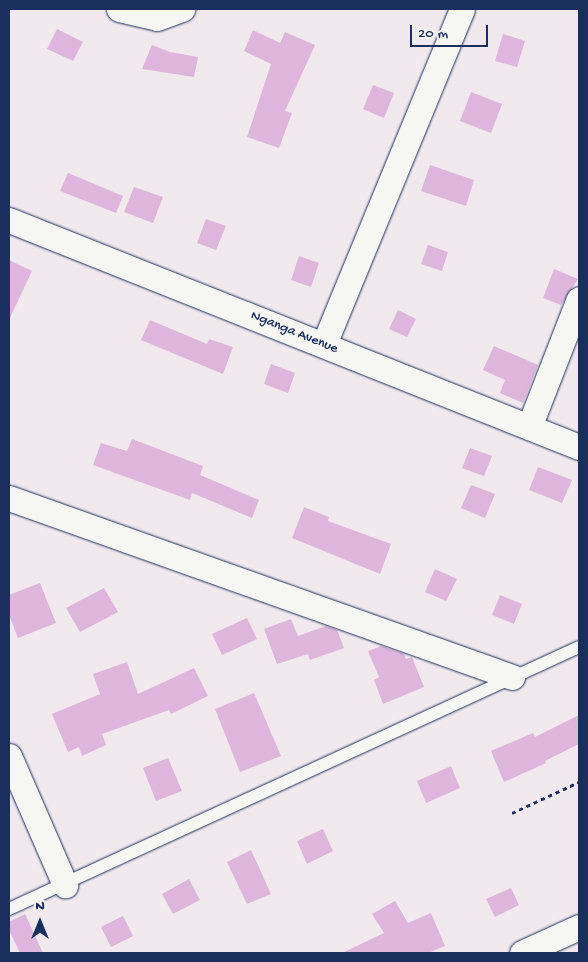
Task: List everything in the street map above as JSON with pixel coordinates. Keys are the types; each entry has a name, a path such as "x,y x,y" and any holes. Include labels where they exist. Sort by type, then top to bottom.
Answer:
{"street":[{"path":"118,9 156,18 182,9"},
{"path":"324,344 462,9"},
{"name":"Nganga Avenue","path":"9,220 579,447"},
{"path":"529,428 579,299"},
{"path":"9,498 512,676"},
{"path":"9,756 65,885"},
{"path":"522,953 579,927"}],"lane":[{"path":"9,909 65,885 512,676 579,647"}],"path":[{"path":"512,813 579,782"}],"building":[{"path":"57,29 83,42 73,61 47,49"},
{"path":"253,30 280,43 285,32 315,45 285,111 292,113 279,148 247,137 271,64 244,51"},
{"path":"503,34 525,41 517,67 495,61"},
{"path":"152,45 170,52 198,57 194,77 142,69"},
{"path":"373,85 394,93 384,118 363,109"},
{"path":"471,92 502,104 491,133 460,121"},
{"path":"430,165 474,180 466,206 421,191"},
{"path":"68,173 123,196 116,213 60,191"},
{"path":"134,187 163,197 153,223 124,212"},
{"path":"206,219 226,226 216,250 197,243"},
{"path":"428,245 448,252 442,271 421,264"},
{"path":"299,256 319,263 311,287 291,280"},
{"path":"9,260 32,271 9,320"},
{"path":"554,269 578,279 561,305 543,298"},
{"path":"398,310 416,319 407,337 389,329"},
{"path":"150,320 207,344 209,339 233,347 223,374 141,340"},
{"path":"494,346 538,365 523,403 500,393 505,380 483,370"},
{"path":"271,364 295,373 288,393 264,384"},
{"path":"132,439 203,466 200,475 259,500 252,518 192,493 190,500 93,465 101,443 127,451"},
{"path":"470,448 492,456 484,476 462,468"},
{"path":"538,467 572,480 562,503 529,490"},
{"path":"471,485 495,494 485,518 461,508"},
{"path":"304,507 329,517 328,521 391,544 380,574 292,538"},
{"path":"435,569 457,579 446,601 425,592"},
{"path":"40,583 56,623 18,638 9,615 9,595"},
{"path":"104,588 118,612 80,632 66,608"},
{"path":"500,595 522,604 514,624 492,615"},
{"path":"247,618 257,639 222,655 212,634"},
{"path":"291,619 298,636 326,626 337,630 344,648 310,660 308,654 277,664 264,629"},
{"path":"381,646 404,654 406,659 412,657 424,687 383,704 374,680 379,677 368,651"},
{"path":"127,662 138,694 194,668 208,696 171,714 169,710 102,734 106,745 82,756 79,747 68,752 52,714 100,694 93,674"},
{"path":"254,693 281,756 240,772 215,709"},
{"path":"579,715 579,744 545,761 546,763 504,782 491,751 533,733 535,737"},
{"path":"168,758 182,791 156,801 143,768"},
{"path":"451,766 460,788 426,803 417,781"},
{"path":"323,829 333,851 307,864 297,841"},
{"path":"251,850 271,894 247,904 227,862"},
{"path":"189,879 200,900 173,914 162,894"},
{"path":"511,888 519,905 495,917 486,899"},
{"path":"395,901 408,923 431,913 445,946 428,953 342,953 384,933 372,914"},
{"path":"25,914 43,953 20,953 9,930 9,922"},
{"path":"123,916 133,936 111,947 101,927"}]}
